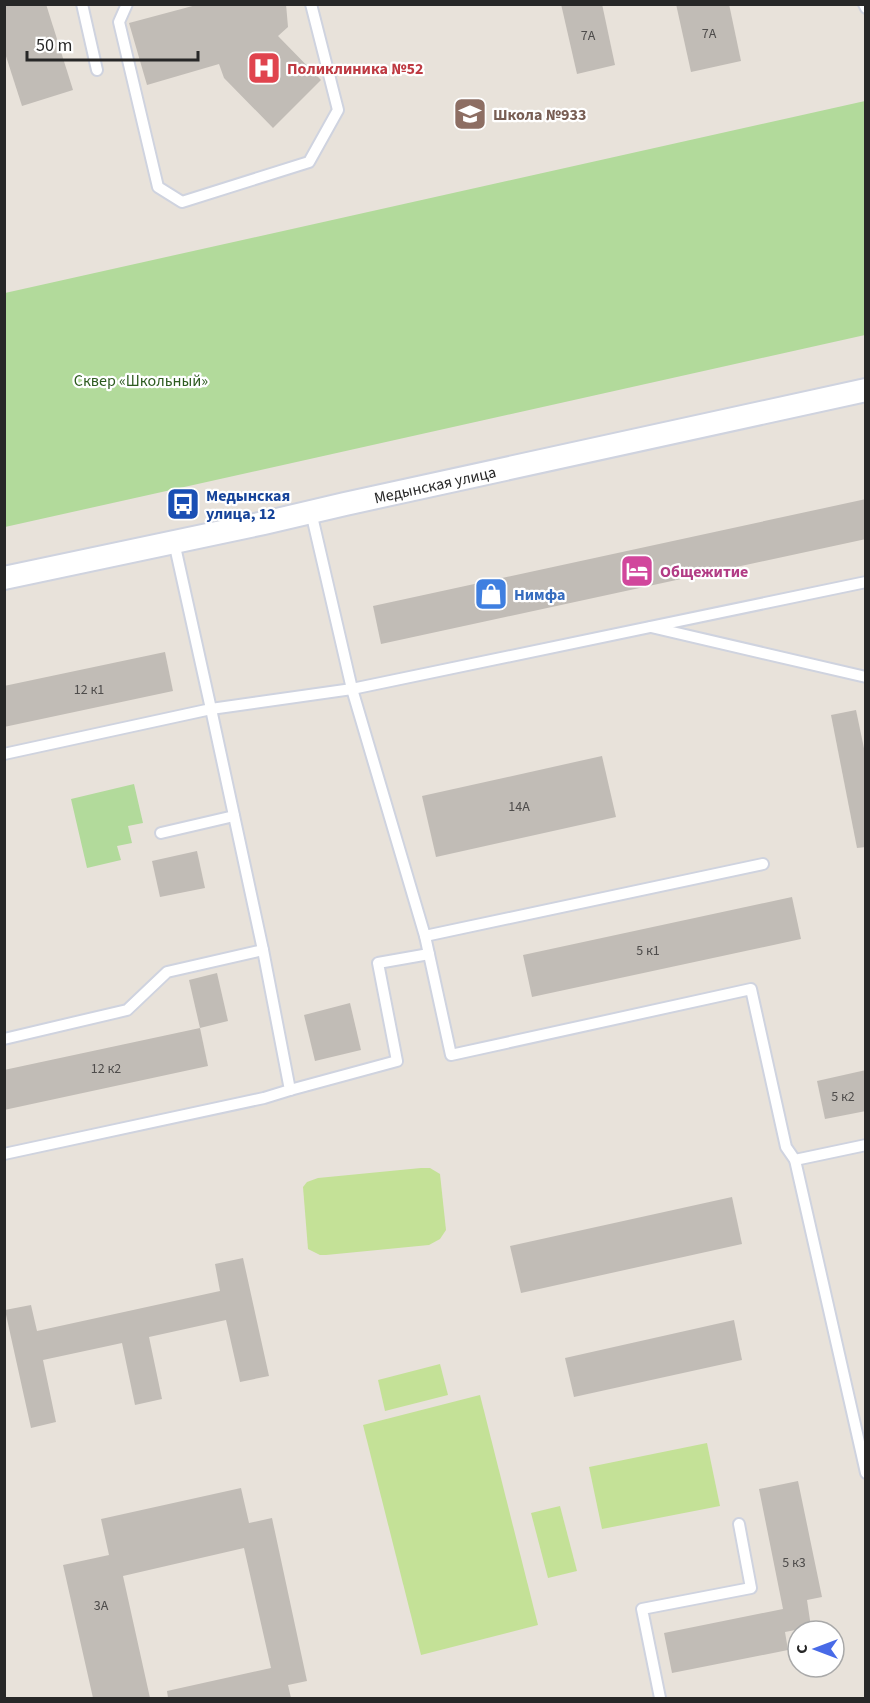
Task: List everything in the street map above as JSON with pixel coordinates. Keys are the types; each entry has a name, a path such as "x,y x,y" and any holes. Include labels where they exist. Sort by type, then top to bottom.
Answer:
{"street":[{"name":"Медынская улица","path":"4,578 866,390"}],"lane":[{"path":"82,4 97,70"},
{"path":"127,4 119,22 158,187 182,202 309,162 338,111 311,4"},
{"path":"311,512 352,689 425,936 451,1055 751,988 786,1147 795,1160 866,1473"},
{"path":"174,542 212,709 290,1090"},
{"path":"4,754 212,709 352,689 866,582"},
{"path":"648,626 866,676"},
{"path":"161,832 234,816"},
{"path":"425,936 763,864"},
{"path":"4,1039 127,1010 167,972 263,950"},
{"path":"4,1154 264,1098 398,1061 378,963 429,954"},
{"path":"795,1160 866,1145"},
{"path":"660,1698 642,1609 751,1588 739,1524"}],"green space":[{"name":"Сквер «Школьный»","path":"865,101 865,335 5,527 5,293"},
{"path":"134,784 143,823 128,826 132,843 117,846 121,860 87,868 71,799"},
{"path":"430,1168 440,1174 446,1230 440,1239 429,1245 326,1255 320,1255 308,1249 303,1187 307,1182 318,1178"},
{"path":"440,1364 448,1395 385,1411 378,1380"},
{"path":"480,1395 538,1625 421,1655 363,1425"},
{"path":"707,1443 720,1506 602,1529 589,1467"},
{"path":"560,1506 577,1571 548,1578 531,1513"}],"building":[{"path":"4,4 46,4 73,90 22,106 4,50"},
{"name":"Поликлиника №52","path":"200,4 286,4 288,27 278,36 321,80 273,128 224,78 219,64 147,85 129,23"},
{"path":"561,4 602,4 615,65 577,74"},
{"path":"676,4 729,4 741,61 691,72"},
{"path":"866,499 866,539 381,644 373,606"},
{"path":"165,652 173,691 4,727 4,686"},
{"path":"856,710 866,758 866,847 857,848 831,715"},
{"path":"602,756 616,817 436,857 422,796"},
{"path":"197,851 205,888 160,897 152,861"},
{"path":"792,897 801,939 532,997 523,955"},
{"path":"217,973 228,1021 200,1028 189,980"},
{"path":"350,1003 361,1050 315,1061 304,1015"},
{"path":"200,1028 208,1066 4,1110 4,1070"},
{"path":"866,1070 866,1111 825,1119 817,1081"},
{"path":"732,1197 742,1244 521,1293 510,1246"},
{"path":"243,1258 269,1376 240,1382 226,1320 149,1337 162,1399 135,1405 122,1343 43,1360 56,1422 31,1428 5,1310 31,1305 37,1331 220,1291 215,1264"},
{"path":"734,1320 742,1360 574,1397 565,1358"},
{"path":"798,1481 822,1597 807,1600 810,1619 786,1619 786,1650 672,1673 664,1633 783,1609 759,1489"},
{"path":"241,1488 249,1523 272,1518 307,1681 288,1685 291,1698 168,1698 167,1691 271,1668 244,1548 123,1576 150,1698 93,1698 63,1565 109,1555 101,1519"}],"place":[{"name":"Поликлиника №52","path":"264,68"},
{"name":"Школа №933","path":"470,114"},
{"name":"Медынская улица, 12","path":"183,504"},
{"name":"Общежитие","path":"637,571"},
{"name":"Нимфа","path":"491,594"}]}
